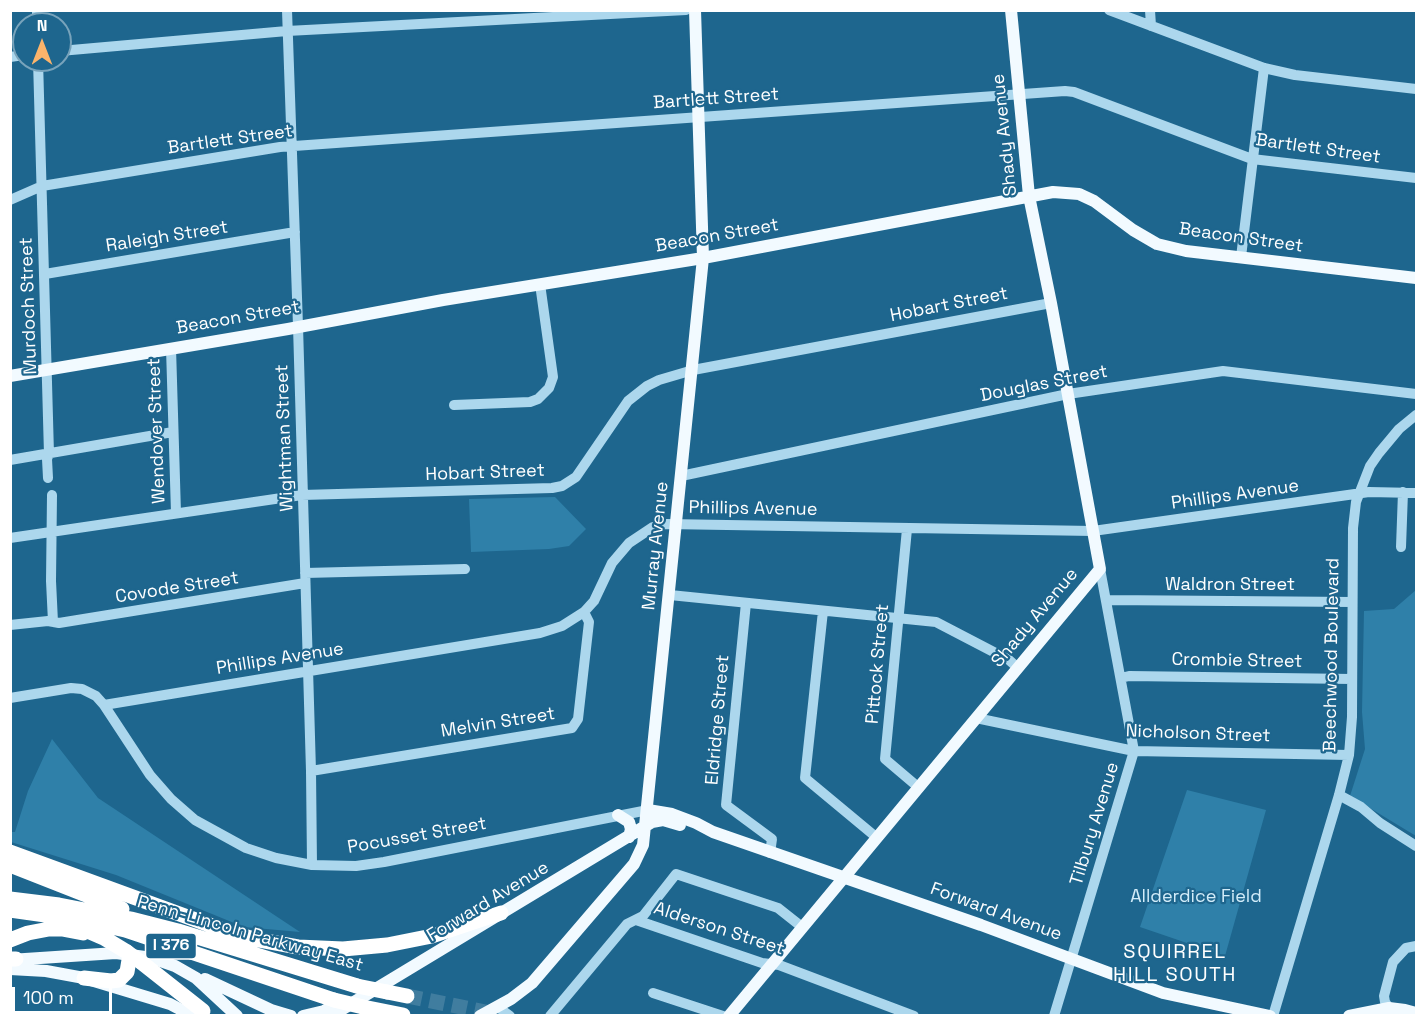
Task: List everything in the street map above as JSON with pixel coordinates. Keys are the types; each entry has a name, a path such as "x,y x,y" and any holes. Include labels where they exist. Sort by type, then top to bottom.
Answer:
{"highway":[{"path":"10,852 226,931 290,946 343,949 387,945 432,936 501,913"},
{"path":"10,865 178,931"},
{"name":"Penn-Lincoln Parkway East","path":"10,899 107,913 178,931 357,986 407,996"},
{"name":"Penn-Lincoln Parkway East","path":"10,910 81,920 125,930 334,1000 403,1015"},
{"path":"34,912 105,938 202,1014"},
{"path":"10,940 28,933 55,929 105,938"},
{"path":"84,978 119,980 127,972 132,958"}],"main road":[{"name":"Murray Avenue","path":"656,814 676,524 703,258 695,10"},
{"name":"Shady Avenue","path":"729,1016 1100,569 1029,196 1011,10"},
{"name":"Beacon Street","path":"10,376 703,258 1053,192 1079,194 1094,201 1133,230 1157,244 1186,251 1416,278"},
{"name":"Forward Avenue","path":"331,1016 657,820 656,814 696,823 713,832 770,853 981,925 1163,993 1272,1016"},
{"path":"618,815 629,822 631,829 629,837"},
{"path":"480,1016 515,997 532,983 634,864 641,852 646,826"},
{"path":"303,1016 330,1008 454,934 501,913"},
{"path":"12,962 125,953 160,960 271,1010 291,1016"},
{"path":"12,962 84,978 127,992 174,998 202,1014"},
{"path":"186,971 204,983 237,1016"},
{"path":"1349,1016 1405,1010 1416,1013"}],"street":[{"name":"Wightman Street","path":"287,10 312,865"},
{"path":"72,50 287,31 686,10"},
{"path":"1109,10 1264,68 1295,75 1416,89"},
{"path":"1150,10 1151,26"},
{"path":"1241,257 1264,68"},
{"name":"Murdoch Street","path":"38,72 45,274 48,478"},
{"name":"Bartlett Street","path":"10,200 42,186 292,146 1019,93 1074,92 1252,159 1416,178"},
{"name":"Raleigh Street","path":"45,274 295,232"},
{"path":"454,405 530,402 538,399 549,388 553,377 540,284"},
{"name":"Hobart Street","path":"10,538 302,495 562,486 576,477 623,407 636,393 659,380 693,370 1051,303"},
{"name":"Wendover Street","path":"171,348 176,513"},
{"name":"Douglas Street","path":"681,476 1068,394 1223,371 1416,394"},
{"name":"Beechwood Boulevard","path":"1272,1016 1339,795 1349,754 1352,717 1353,528 1358,494 1370,466 1387,441 1416,415"},
{"path":"10,460 173,432"},
{"path":"1401,547 1403,492"},
{"name":"Phillips Avenue","path":"104,705 540,633 562,626 584,612 594,601 612,563 629,543 654,527 676,524 1093,531 1358,494 1416,493"},
{"path":"52,495 53,622"},
{"name":"Pittock Street","path":"907,529 885,759 918,787"},
{"name":"Covode Street","path":"10,625 59,623 142,611 305,578 465,568"},
{"name":"Tilbury Avenue","path":"1054,1016 1134,751 1100,569"},
{"path":"670,595 936,622 1009,660 1017,668"},
{"name":"Waldron Street","path":"1107,600 1352,602"},
{"name":"Eldridge Street","path":"746,603 726,805 772,839 770,853"},
{"path":"823,611 805,778 876,837"},
{"name":"Melvin Street","path":"311,771 572,728 578,719 589,622 584,612"},
{"name":"Crombie Street","path":"1121,678 1129,676 1352,679"},
{"name":"Pocusset Street","path":"10,698 71,688 82,689 96,696 150,775 171,799 195,820 246,848 276,858 312,865 356,866 384,862 618,815 656,814"},
{"name":"Nicholson Street","path":"976,718 1134,751 1349,754"},
{"path":"1339,795 1416,846"},
{"path":"636,920 643,916 676,874 777,908 802,927"},
{"name":"Alderson Street","path":"550,1016 627,924 636,920 762,963 778,965 914,1016"},
{"path":"1391,1012 1384,996 1393,962 1406,948 1416,946"},
{"path":"652,993 723,1016"},
{"path":"498,1007 510,1016"}],"green space":[{"path":"555,497 586,529 569,546 471,552 469,499"},
{"path":"1416,590 1416,836 1350,796 1365,749 1362,712 1364,611 1394,609"},
{"path":"52,739 98,798 300,932 244,927 116,875 11,842 11,832 15,832 28,791"},
{"name":"Allderdice Field","path":"1187,790 1266,810 1225,956 1140,927"}],"tunnel":[{"path":"407,996 505,1016"}],"district":[{"name":"SQUIRREL HILL SOUTH","path":"1175,964"}]}
